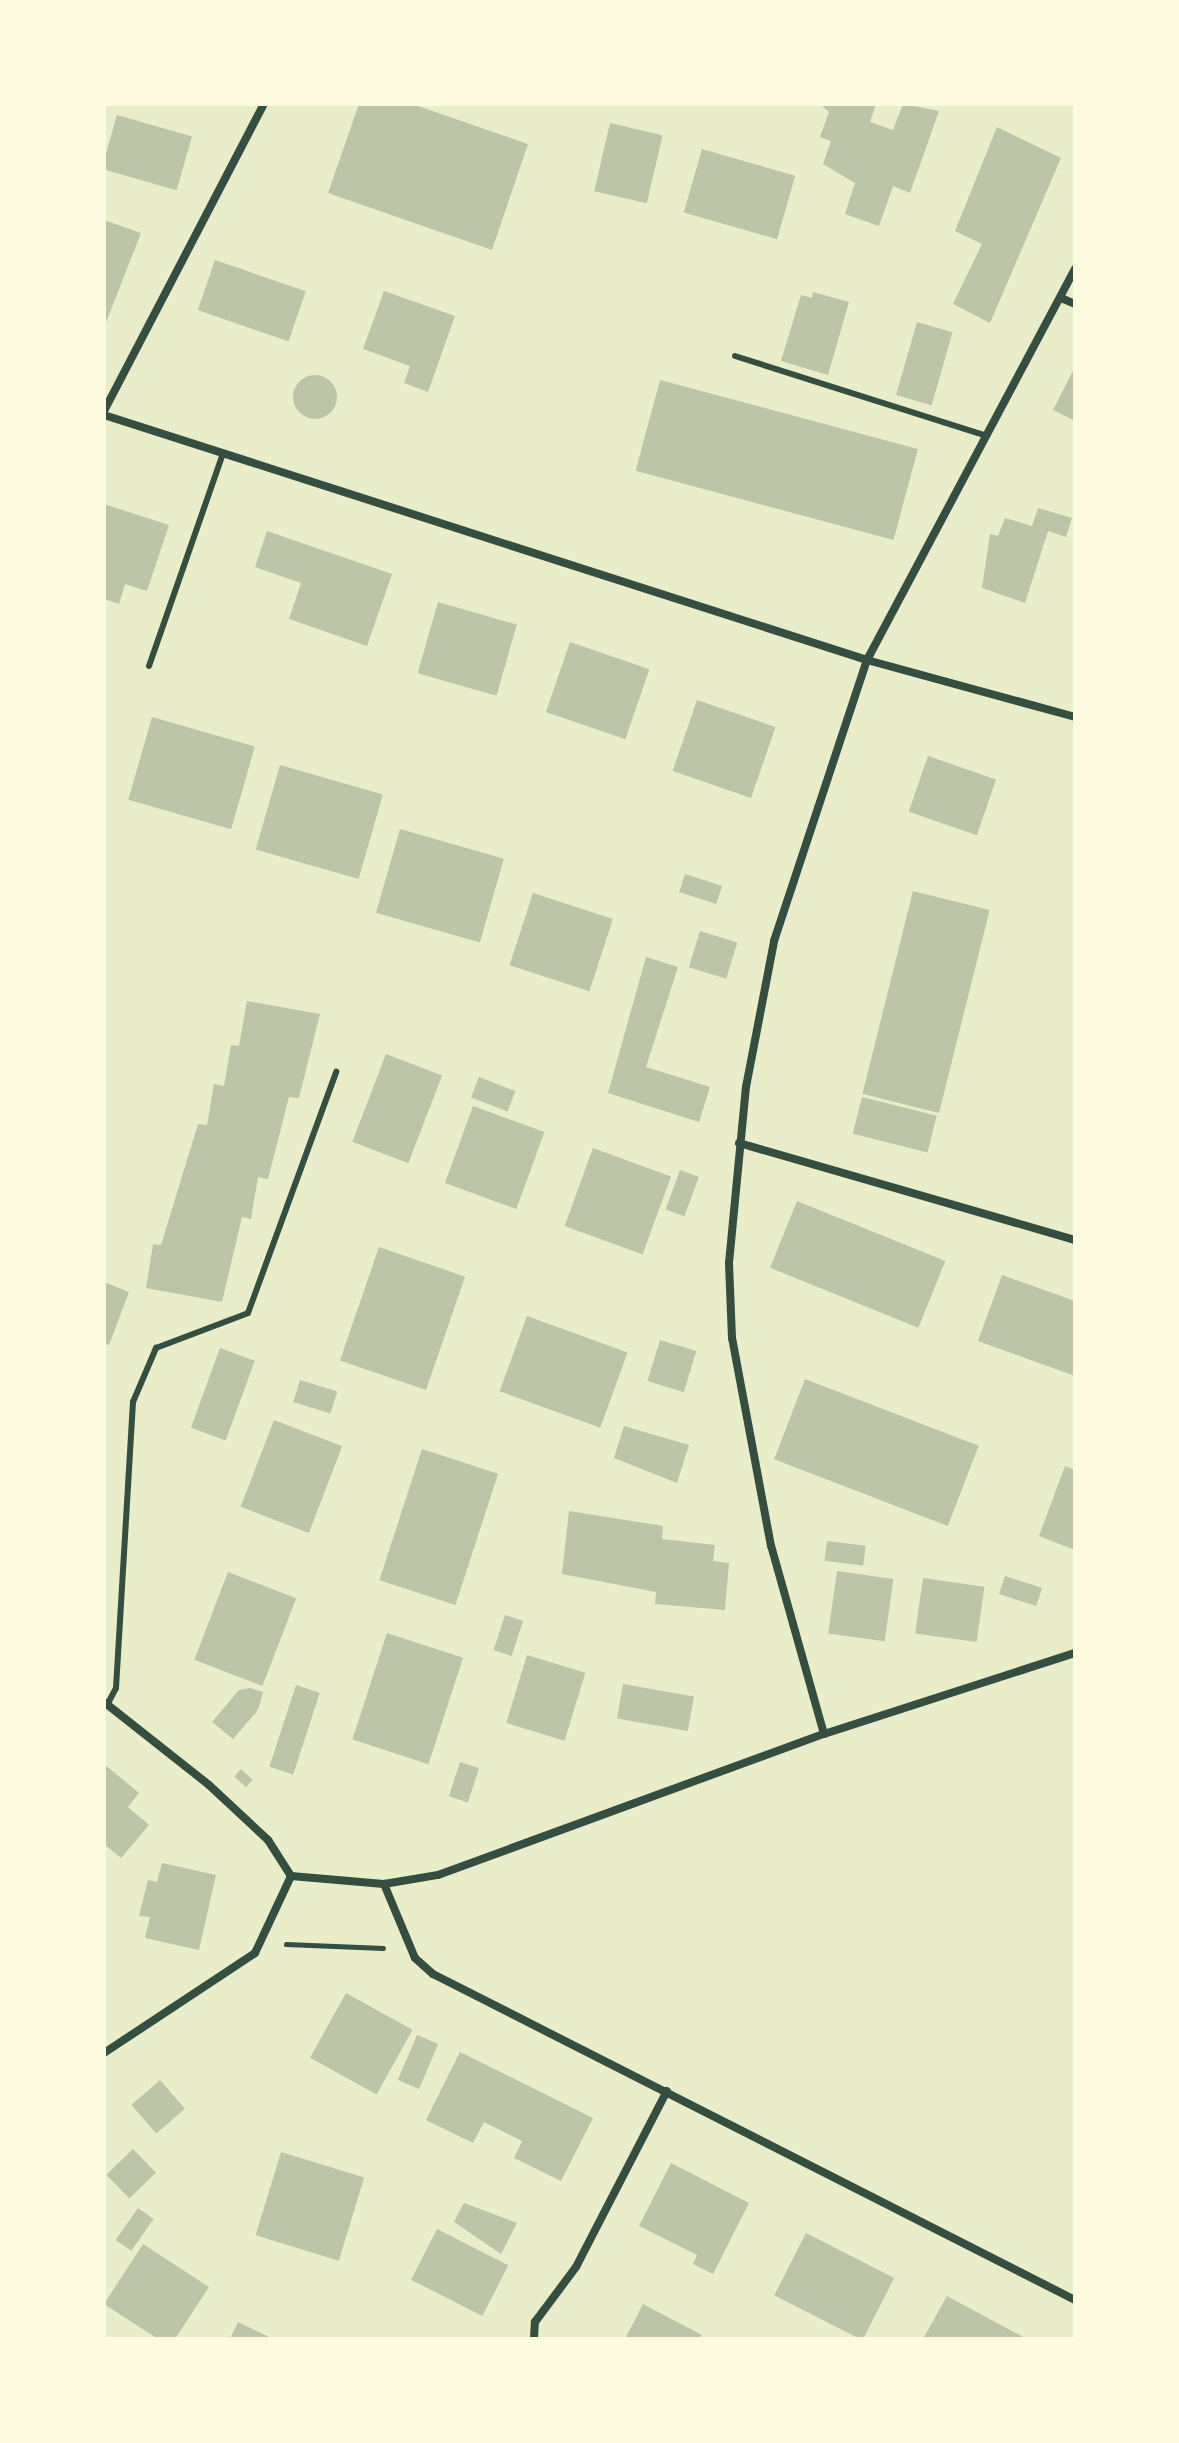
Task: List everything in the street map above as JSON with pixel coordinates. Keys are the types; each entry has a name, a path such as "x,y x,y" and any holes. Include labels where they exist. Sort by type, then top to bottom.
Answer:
{"street":[{"path":"264,104 104,413 222,456 867,660 1075,717"},
{"path":"824,1734 771,1546 732,1338 729,1263 739,1143 774,941 867,660 1075,269"},
{"path":"1061,298 1075,304"},
{"path":"739,1143 1075,1240"},
{"path":"291,1876 384,1884 438,1875 824,1734 1075,1653"},
{"path":"106,1704 209,1785 268,1840 291,1876"},
{"path":"104,2053 255,1953 291,1876"},
{"path":"384,1884 415,1958 433,1974 1075,2300"},
{"path":"534,2339 535,2322 576,2267 667,2091"}],"lane":[{"path":"735,356 987,436"},
{"path":"149,666 222,456"},
{"path":"106,1704 116,1688 133,1402 156,1348 248,1313 336,1072"}],"path":[{"path":"255,1953 316,1941 415,1958"}],"building":[{"path":"359,104 412,104 528,144 492,250 328,193"},
{"path":"820,104 876,104 870,122 893,130 903,104 939,111 910,193 893,186 879,226 845,214 855,183 823,164 831,141 820,137 829,112"},
{"path":"117,115 192,136 177,190 104,170"},
{"path":"610,123 663,135 647,203 594,191"},
{"path":"997,127 1061,158 990,323 953,304 982,244 955,231"},
{"path":"702,149 795,176 777,239 684,212"},
{"path":"104,220 141,233 105,325 104,325"},
{"path":"215,260 306,291 289,341 198,310"},
{"path":"384,291 455,316 428,392 404,383 410,366 363,349"},
{"path":"813,292 849,302 828,375 781,361 801,295 812,298"},
{"path":"917,322 953,332 932,405 896,395"},
{"path":"1075,367 1075,421 1053,410"},
{"path":"315,375 331,381 337,397 331,413 315,419 299,413 293,397 299,381"},
{"path":"660,380 918,449 894,540 636,471"},
{"path":"104,504 169,525 147,591 125,584 119,604 104,599"},
{"path":"1038,508 1072,518 1066,537 1048,531 1025,603 982,588 990,534 998,536 1005,518 1032,526"},
{"path":"267,531 392,574 367,646 289,619 301,583 255,567"},
{"path":"438,602 517,625 496,696 418,673"},
{"path":"570,642 649,669 625,739 546,712"},
{"path":"697,700 775,727 751,798 673,771"},
{"path":"152,717 255,746 231,829 128,800"},
{"path":"928,756 996,779 977,835 909,812"},
{"path":"280,765 383,794 359,879 256,850"},
{"path":"400,829 504,859 480,942 376,913"},
{"path":"685,874 722,886 716,904 679,892"},
{"path":"913,891 990,910 939,1113 862,1094"},
{"path":"533,893 613,919 589,991 510,965"},
{"path":"700,931 737,942 726,979 689,967"},
{"path":"646,957 678,967 646,1067 710,1087 699,1122 608,1093"},
{"path":"247,1001 320,1014 299,1098 289,1097 268,1179 258,1177 251,1219 242,1217 222,1302 146,1288 153,1244 161,1245 198,1124 207,1125 214,1084 224,1086 231,1045 239,1046"},
{"path":"386,1054 442,1076 408,1163 352,1142"},
{"path":"479,1077 515,1091 508,1112 471,1098"},
{"path":"862,1097 937,1116 928,1152 853,1134"},
{"path":"473,1106 544,1132 516,1209 445,1183"},
{"path":"593,1148 671,1176 643,1254 565,1226"},
{"path":"680,1170 699,1177 684,1216 666,1209"},
{"path":"797,1201 945,1261 918,1328 770,1268"},
{"path":"379,1247 465,1277 426,1390 340,1360"},
{"path":"1002,1275 1075,1301 1075,1376 978,1341"},
{"path":"104,1282 129,1292 109,1345 104,1343"},
{"path":"527,1316 628,1353 600,1428 500,1391"},
{"path":"660,1340 696,1351 684,1392 647,1381"},
{"path":"220,1348 255,1361 226,1441 191,1428"},
{"path":"805,1379 979,1446 948,1526 774,1459"},
{"path":"300,1380 337,1391 331,1413 293,1402"},
{"path":"274,1420 342,1446 309,1533 241,1507"},
{"path":"624,1426 689,1445 677,1483 614,1458"},
{"path":"422,1449 498,1474 455,1605 379,1580"},
{"path":"1065,1466 1075,1470 1075,1550 1039,1536"},
{"path":"569,1511 663,1526 662,1539 715,1545 713,1561 729,1563 725,1610 655,1604 656,1592 562,1574"},
{"path":"827,1541 866,1546 863,1566 825,1561"},
{"path":"837,1571 893,1579 885,1641 828,1633"},
{"path":"228,1572 296,1598 262,1686 194,1660"},
{"path":"1005,1576 1042,1588 1036,1606 999,1594"},
{"path":"923,1578 984,1587 977,1642 915,1633"},
{"path":"505,1615 523,1621 512,1656 494,1650"},
{"path":"387,1633 463,1658 428,1764 352,1740"},
{"path":"527,1655 585,1673 565,1741 506,1723"},
{"path":"623,1684 694,1697 688,1731 617,1718"},
{"path":"296,1685 320,1693 293,1775 269,1767"},
{"path":"250,1688 263,1692 258,1710 233,1739 212,1722 239,1690"},
{"path":"460,1762 479,1768 468,1802 449,1796"},
{"path":"104,1764 139,1793 128,1807 149,1825 121,1858 104,1844"},
{"path":"241,1769 253,1780 246,1787 234,1776"},
{"path":"162,1863 216,1875 199,1950 145,1938 150,1917 139,1916 148,1880 157,1882"},
{"path":"346,1993 412,2030 377,2095 310,2058"},
{"path":"417,2035 438,2044 419,2089 398,2080"},
{"path":"460,2052 593,2118 561,2181 514,2158 522,2141 484,2122 473,2143 426,2120"},
{"path":"160,2080 185,2109 156,2134 131,2105"},
{"path":"133,2149 156,2173 129,2198 106,2175"},
{"path":"281,2152 364,2177 339,2261 256,2235"},
{"path":"671,2163 749,2203 713,2274 693,2264 697,2255 639,2226"},
{"path":"464,2203 517,2223 501,2254 454,2222"},
{"path":"138,2208 154,2219 131,2251 116,2240"},
{"path":"437,2229 508,2265 482,2316 411,2280"},
{"path":"806,2233 894,2278 863,2339 774,2295"},
{"path":"143,2244 209,2287 175,2339 158,2339 104,2304"},
{"path":"947,2296 1027,2339 923,2339"},
{"path":"643,2304 702,2335 699,2339 625,2339"},
{"path":"238,2322 273,2339 230,2339"}]}
